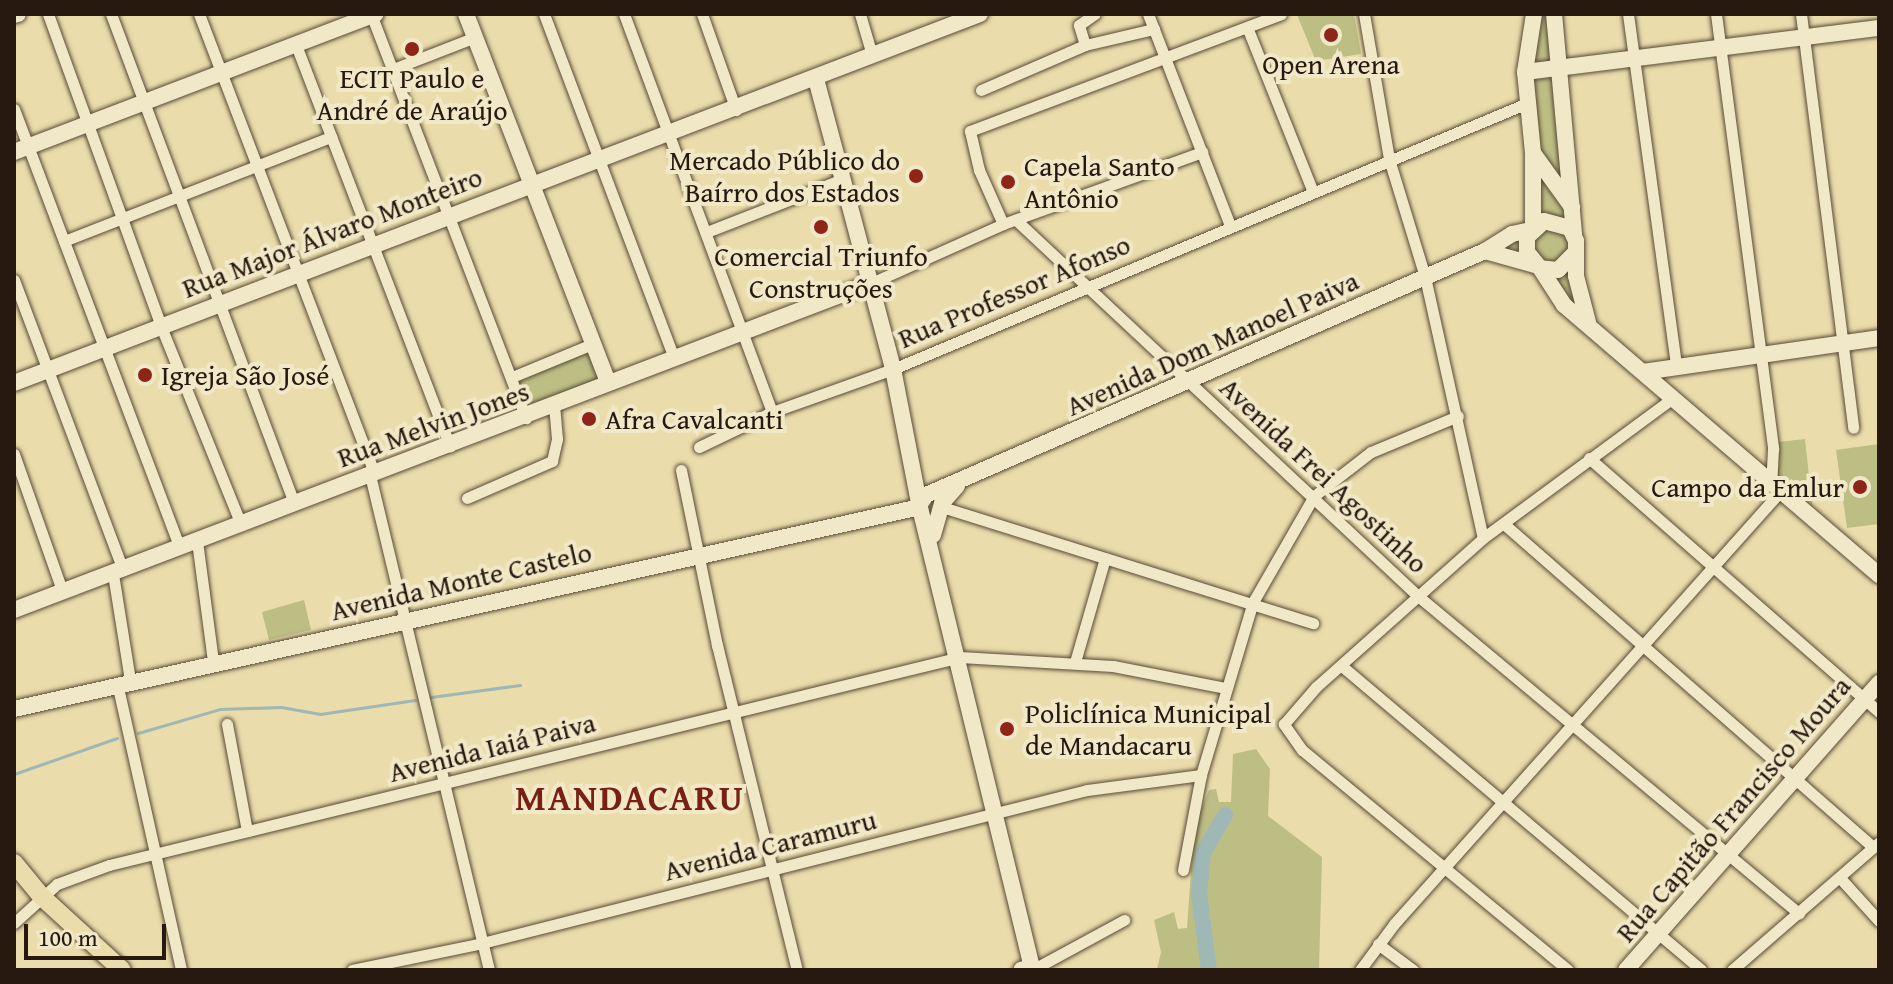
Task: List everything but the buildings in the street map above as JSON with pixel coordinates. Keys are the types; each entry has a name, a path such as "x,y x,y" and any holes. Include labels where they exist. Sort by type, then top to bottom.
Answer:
{"main road":[{"path":"466,14 608,382"},
{"name":"Rua Major Álvaro Monteiro","path":"14,383 296,272 736,110 980,14"},
{"path":"1534,14 1525,72 1525,104 1533,153 1532,229 1527,252 1564,305 1588,322 1775,489 1879,575"},
{"path":"1554,14 1574,209 1577,285 1588,322"},
{"path":"21,150 373,15"},
{"path":"1525,72 1879,28"},
{"path":"816,79 893,369 915,471 931,505 932,543 1028,969"},
{"path":"1533,153 1574,209"},
{"path":"1532,229 1551,220 1574,234"},
{"name":"Avenida Dom Manoel Paiva","path":"931,505 961,482 1485,251 1512,234 1532,229"},
{"path":"1485,251 1558,270 1576,252"},
{"name":"Rua Melvin Jones","path":"14,610 526,418 742,328 869,284"},
{"path":"1643,372 1879,338"},
{"name":"Avenida Monte Castelo","path":"14,709 213,661 404,623 697,553 931,505"},
{"name":"Rua Capitão Francisco Moura","path":"1626,970 1879,683"},
{"path":"14,863 42,897 119,969"}],"street":[{"path":"48,14 160,324 241,524"},
{"path":"111,14 294,503"},
{"path":"199,14 372,474 404,623 489,970"},
{"path":"544,14 673,356"},
{"path":"624,14 772,412"},
{"path":"702,14 736,110"},
{"path":"860,14 872,55"},
{"path":"1085,45 1079,25 1095,14"},
{"path":"1148,14 1230,225"},
{"path":"1003,224 969,139 970,131 1281,14"},
{"path":"1364,14 1389,159 1425,277 1483,538"},
{"path":"1628,14 1676,366"},
{"path":"1360,970 1378,944 1445,867 1713,566 1775,489 1773,449 1716,14"},
{"path":"1801,14 1853,428"},
{"path":"373,15 526,418"},
{"path":"1247,27 1313,192"},
{"path":"981,90 1085,45 1154,29"},
{"path":"393,69 475,37"},
{"path":"296,45 450,447"},
{"name":"Rua Professor Afonso","path":"699,447 772,412 893,369 1230,225 1525,104"},
{"path":"14,109 21,150 64,241 180,548"},
{"path":"64,241 331,137"},
{"path":"869,284 1003,224 1202,152"},
{"path":"707,232 843,179"},
{"name":"Avenida Frei Agostinho","path":"1016,220 1418,596 1799,914"},
{"path":"14,280 118,572 124,682 154,854 181,970"},
{"path":"512,377 592,344"},
{"path":"1568,970 1290,737 1284,724 1293,709 1483,538 1673,398"},
{"path":"467,498 552,461 557,439 554,406"},
{"path":"1183,870 1201,775 1253,602 1314,496 1371,452 1458,416"},
{"path":"14,454 63,593"},
{"path":"1589,458 1879,712"},
{"path":"681,470 697,553 797,970"},
{"path":"931,505 1313,623"},
{"path":"1504,524 1876,844 1841,879 1732,970"},
{"path":"197,541 213,661"},
{"path":"1075,662 1105,558"},
{"name":"Avenida Iaiá Paiva","path":"14,923 69,878 154,854 960,657 1075,662 1160,672 1225,688"},
{"path":"1343,667 1701,970"},
{"path":"227,724 247,831"},
{"name":"Avenida Caramuru","path":"352,970 482,943 995,813 1137,781 1201,775"},
{"path":"1841,879 1879,921"},
{"path":"1028,969 1124,920"},
{"path":"1378,944 1413,970"}],"green space":[{"name":"Open Arena","path":"1354,14 1361,54 1316,61 1297,15"},
{"path":"1540,14 1548,14 1578,308 1536,259 1500,246 1533,233 1532,64"},
{"path":"592,344 605,383 526,418 512,377"},
{"path":"1805,439 1813,513 1776,481 1778,442"},
{"name":"Campo da Emlur","path":"1879,444 1879,524 1847,528 1836,450"},
{"path":"304,600 311,630 269,640 262,612"},
{"path":"1256,749 1270,769 1268,816 1322,857 1319,970 1157,970 1161,952 1154,920 1174,912 1178,929 1187,928 1194,828 1209,790 1216,789 1219,802 1231,802 1233,754"}],"waterway":[{"path":"431,697 520,685"},
{"path":"138,733 220,709 281,707 320,714 415,700"},
{"path":"14,774 117,738"},
{"path":"1209,970 1199,894 1203,853 1225,815"}],"place":[{"name":"Open Arena","path":"1331,35"},
{"name":"ECIT Paulo e André de Araújo","path":"412,49"},
{"name":"Mercado Público do Baírro dos Estados","path":"916,176"},
{"name":"Capela Santo Antônio","path":"1008,182"},
{"name":"Comercial Triunfo Construções","path":"821,227"},
{"name":"Igreja São José","path":"145,375"},
{"name":"Afra Cavalcanti","path":"589,419"},
{"name":"Campo da Emlur","path":"1860,487"},
{"name":"Policlínica Municipal de Mandacaru","path":"1007,729"}],"district":[{"name":"MANDACARU","path":"630,797"}]}
